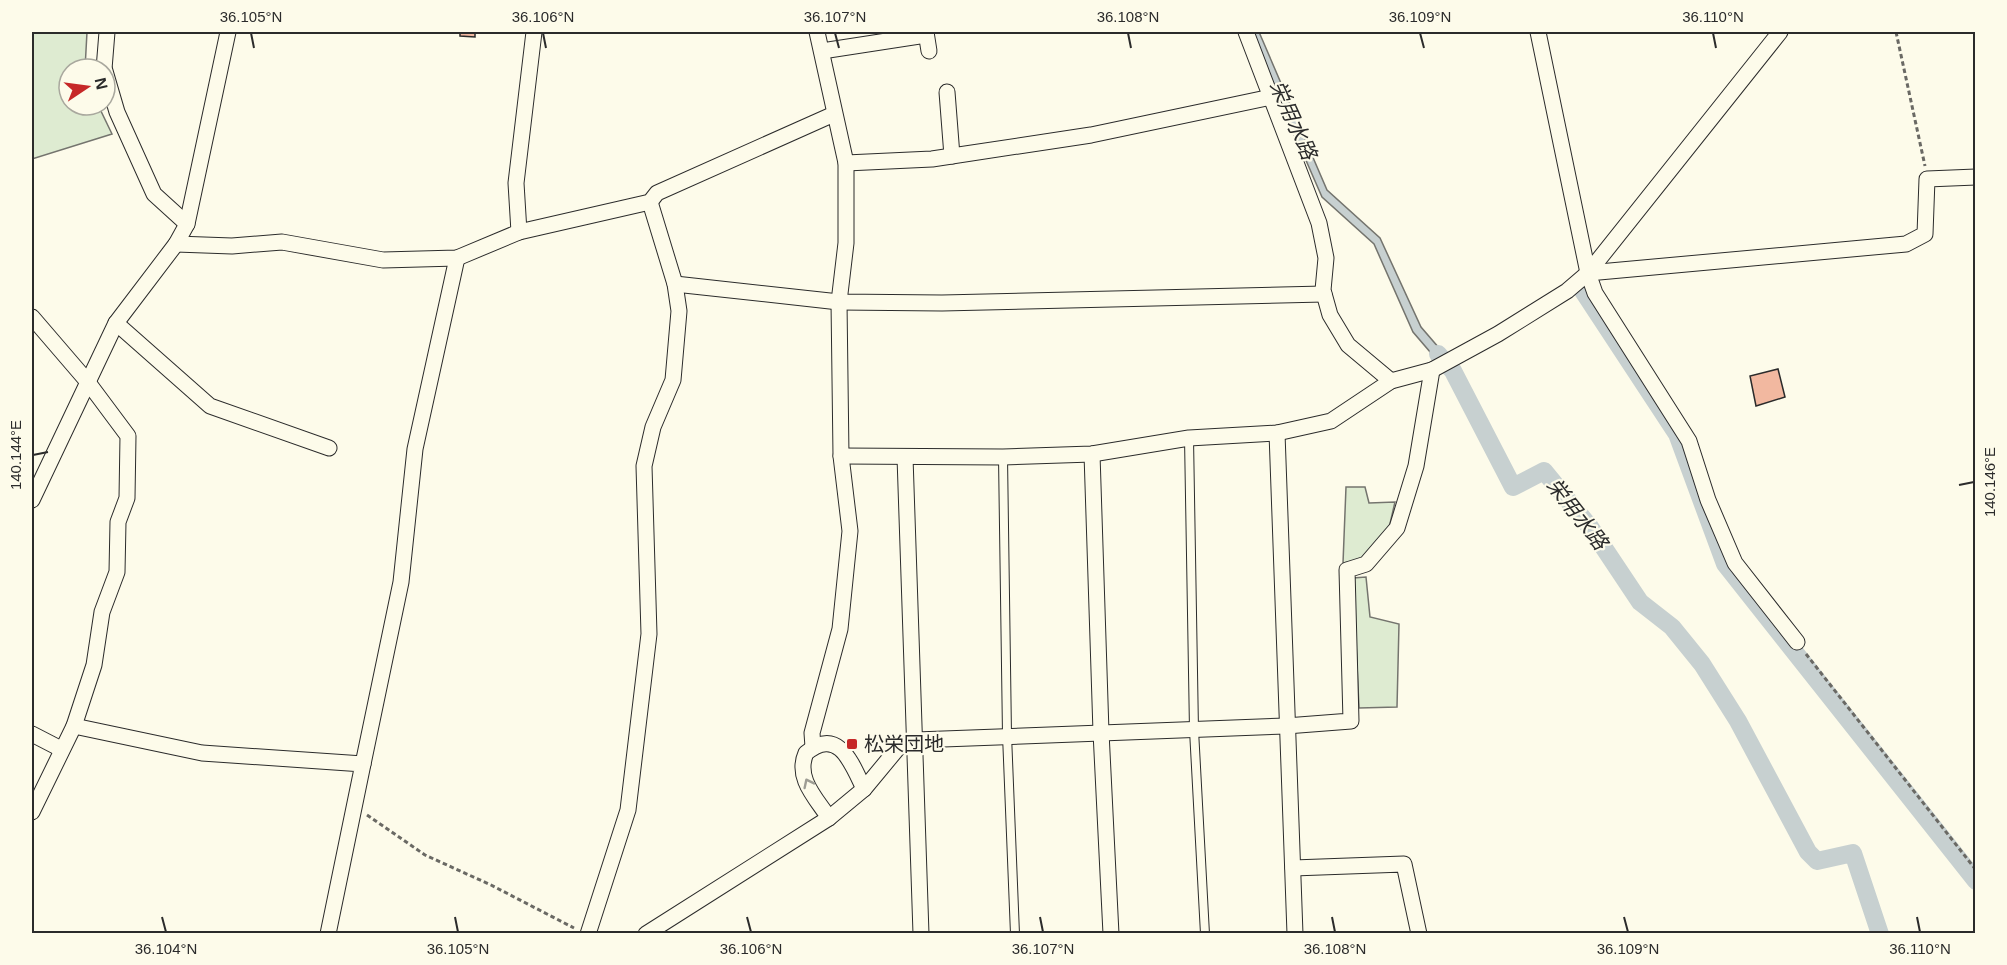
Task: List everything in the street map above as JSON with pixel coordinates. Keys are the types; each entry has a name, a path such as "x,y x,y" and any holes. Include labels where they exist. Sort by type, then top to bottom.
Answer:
{"street":[{"path":"106,57 107,32"},
{"path":"32,500 116,323 176,244 187,224 228,32"},
{"path":"519,232 516,183 534,32"},
{"path":"813,747 812,733 840,629 850,531 841,456 839,302 846,243 846,163 818,32"},
{"path":"1246,32 1319,223 1326,258 1324,294 1330,315 1348,345 1391,381"},
{"path":"1538,32 1588,273 1595,293 1689,441 1708,500 1735,563 1797,642"},
{"path":"841,456 1002,457 1092,454 1189,438 1277,434 1331,421 1391,381 1432,370 1498,334 1567,291 1588,273 1780,32"},
{"path":"822,51 926,33 928,51"},
{"path":"947,92 952,156"},
{"path":"846,163 952,156 1091,135 1271,97"},
{"path":"117,112 154,194 187,224"},
{"path":"176,244 232,246 282,242 383,260 457,258 519,232 650,202 657,193 834,114"},
{"path":"1588,273 1905,244 1924,234 1928,179 1976,177"},
{"path":"581,931 628,810 649,634 644,466 653,427 673,380 679,311 675,285 650,202"},
{"path":"328,933 401,582 415,448 457,258"},
{"path":"675,285 839,302 942,303 1324,294"},
{"path":"32,317 87,381 128,436 127,498 118,522 117,572 102,612 94,665 74,726 32,812"},
{"path":"116,323 210,406 329,448"},
{"path":"646,933 830,818 864,789 898,748 916,740 1286,726 1351,721 1347,570 1366,564 1397,528 1416,466 1432,370"},
{"path":"1277,434 1294,933"},
{"path":"1092,454 1101,732 1112,933"},
{"path":"905,457 921,933"},
{"path":"74,726 202,753 363,764"},
{"path":"32,734 61,749"},
{"path":"830,818 804,777 803,760 813,747 822,744 840,748 848,755 864,789"},
{"path":"1293,868 1404,864 1419,933"}],"lane":[{"path":"1189,438 1194,730 1205,933"},
{"path":"1002,457 1007,735 1015,933"}],"path":[{"path":"1896,32 1928,179"},
{"path":"1797,642 1976,870"},
{"path":"354,805 425,855 491,885 581,931"}],"green space":[{"path":"32,32 87,32 86,57 57,57 57,117 104,117 112,134 32,159"},
{"path":"1346,487 1365,487 1369,503 1395,502 1389,528 1361,560 1343,563"},
{"path":"1366,577 1370,617 1399,624 1397,707 1359,708 1353,578"}],"water":[{"path":"1250,32 1259,32 1327,190 1380,238 1421,327 1458,370 1449,374 1413,332 1374,244 1322,197"}],"building":[{"path":"460,32 475,32 475,37 460,36"},
{"path":"1778,369 1785,397 1756,406 1750,376"}],"waterway":[{"path":"1583,291 1677,434 1725,564 1976,881"},
{"name":"栄用水路","path":"1438,354 1453,371 1513,487 1544,471 1590,527 1640,602 1672,627 1702,664 1738,721 1808,852 1817,861 1853,853 1880,934"}],"place":[{"name":"松栄団地","path":"852,744"}]}
